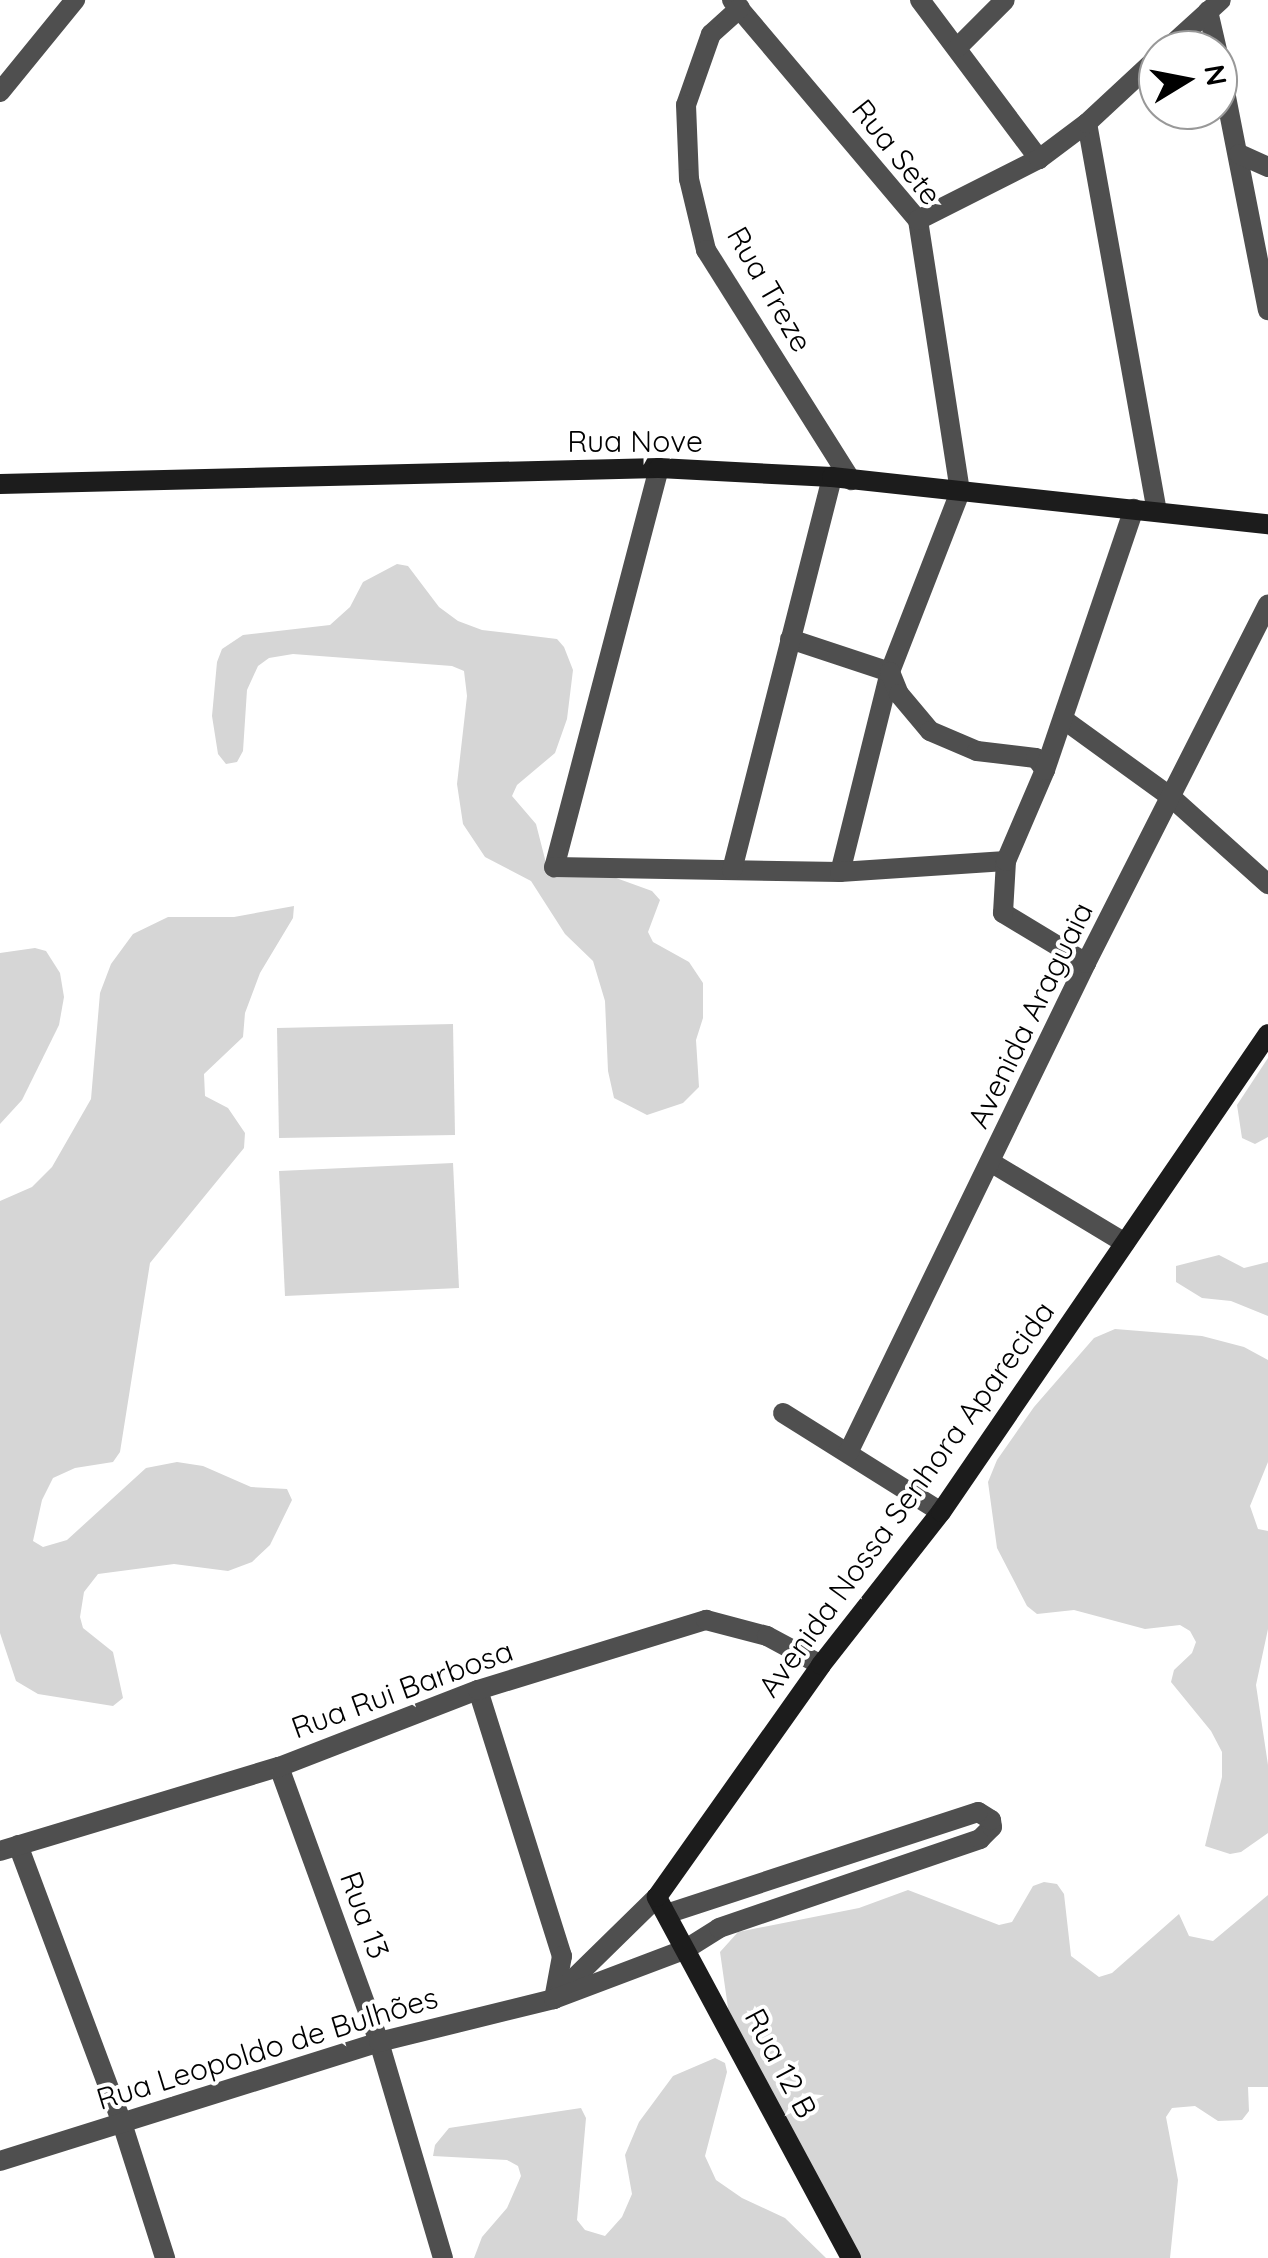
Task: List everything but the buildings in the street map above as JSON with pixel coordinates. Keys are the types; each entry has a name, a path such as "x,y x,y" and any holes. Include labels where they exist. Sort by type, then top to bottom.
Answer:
{"street":[{"path":"0,92 75,0"},
{"path":"920,0 1038,159"},
{"path":"958,47 1005,0"},
{"name":"Rua Sete","path":"736,4 918,220 960,492"},
{"name":"Rua Treze","path":"736,4 712,34 686,106 693,196 706,250 841,479"},
{"path":"1188,30 1215,5"},
{"path":"1215,5 1216,30"},
{"path":"918,220 1038,159 1087,123 1138,76"},
{"path":"1087,123 1157,511"},
{"path":"1234,130 1268,310"},
{"path":"1239,154 1268,167"},
{"path":"659,468 554,867 840,872 1006,861"},
{"name":"Rua Nove","path":"0,484 659,468 841,479 1268,524"},
{"path":"732,870 790,638 841,479"},
{"path":"840,872 890,672 960,492"},
{"path":"1086,964 1003,913 1006,861 1045,770 1134,508"},
{"name":"Avenida Araguaia","path":"848,1453 1086,964 1268,604"},
{"path":"790,638 890,672 900,694 930,731 977,751 1036,758 1045,770"},
{"path":"1063,719 1172,798 1268,884"},
{"name":"Avenida Nossa Senhora Aparecida","path":"661,1906 821,1666 941,1512 1268,1034"},
{"path":"992,1162 1125,1243"},
{"path":"783,1413 941,1512"},
{"name":"Rua Rui Barbosa","path":"9,1848 280,1766 478,1690 706,1620 767,1636 821,1666"},
{"path":"478,1690 562,1956 554,2000"},
{"name":"Rua 13","path":"280,1766 379,2042 443,2258"},
{"name":"Rua Leopoldo de Bulhões","path":"0,2161 379,2042 554,2000 686,1949 720,1928 980,1839 992,1827 991,1820 978,1812 661,1906 554,2000"},
{"path":"9,1848 122,2122 165,2258"},
{"name":"Rua 12 B","path":"661,1906 850,2258"}],"shaded area":[{"path":"397,564 408,566 439,607 458,621 482,630 557,639 564,647 573,670 567,719 555,753 517,785 512,796 536,824 546,863 594,870 652,891 660,900 648,932 653,942 689,962 703,983 703,1018 696,1040 699,1087 683,1103 647,1115 614,1098 608,1071 605,1001 593,961 565,934 531,881 485,857 463,824 457,784 467,696 464,671 452,666 293,654 269,658 258,666 247,690 243,751 237,762 226,764 218,754 212,716 217,662 222,649 243,635 330,625 350,607 363,582"},
{"path":"294,906 293,918 260,973 245,1013 243,1037 204,1074 205,1096 228,1108 245,1133 244,1148 150,1263 120,1452 113,1462 75,1468 53,1478 42,1500 33,1541 43,1547 67,1540 146,1468 177,1462 203,1466 251,1487 287,1489 292,1500 270,1545 252,1562 228,1571 174,1564 98,1574 84,1592 80,1617 83,1628 113,1652 123,1698 113,1706 38,1694 16,1681 0,1633 0,1201 32,1187 52,1167 91,1099 100,993 111,964 133,934 168,917 234,917"},
{"path":"35,948 46,951 60,973 64,997 59,1025 22,1100 0,1124 0,953"},
{"path":"453,1024 455,1135 279,1138 277,1028"},
{"path":"1268,1058 1268,1137 1255,1144 1242,1138 1237,1105"},
{"path":"453,1163 459,1288 285,1296 279,1171"},
{"path":"1219,1255 1244,1268 1268,1262 1268,1316 1231,1301 1202,1298 1176,1282 1176,1266"},
{"path":"1115,1329 1202,1336 1244,1347 1268,1360 1268,1462 1250,1506 1258,1529 1268,1531 1268,1629 1256,1685 1268,1765 1268,1833 1241,1852 1230,1854 1205,1846 1222,1777 1222,1752 1211,1731 1171,1682 1174,1670 1192,1653 1196,1642 1190,1631 1180,1625 1145,1629 1074,1610 1037,1614 1027,1606 997,1548 988,1482 997,1460 1034,1407 1094,1338"},
{"path":"1044,1882 1057,1884 1064,1894 1071,1956 1099,1977 1112,1973 1179,1914 1189,1936 1213,1941 1268,1895 1268,2087 1248,2087 1249,2111 1242,2120 1218,2121 1195,2106 1172,2108 1166,2117 1178,2180 1170,2258 858,2258 729,2015 720,1952 738,1932 859,1908 908,1890 999,1925 1012,1922 1033,1886"},
{"path":"715,2058 725,2063 727,2072 705,2156 716,2180 742,2198 785,2218 826,2258 474,2258 482,2237 507,2208 521,2176 518,2166 507,2160 433,2156 435,2145 449,2128 581,2108 586,2118 577,2220 585,2230 605,2236 622,2217 632,2194 625,2155 639,2122 673,2076"}]}
